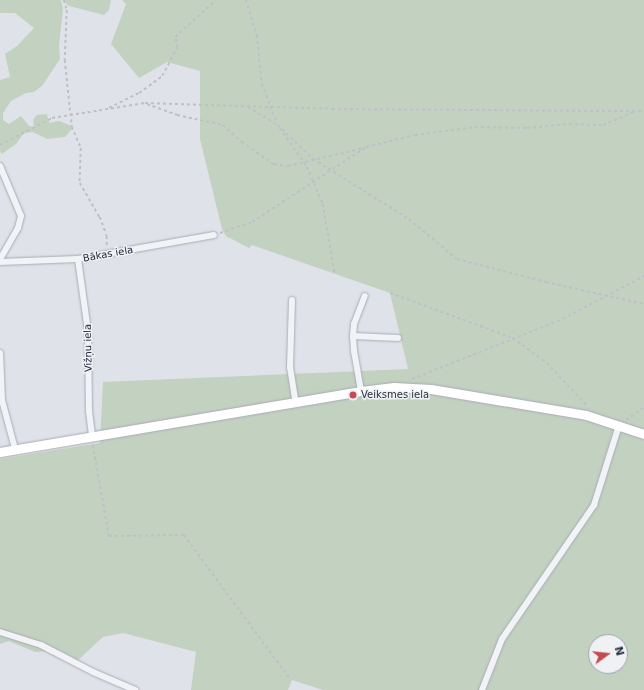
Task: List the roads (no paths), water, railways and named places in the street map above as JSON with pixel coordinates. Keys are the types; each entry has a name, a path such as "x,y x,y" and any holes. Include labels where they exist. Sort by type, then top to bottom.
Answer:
{"main road":[{"path":"0,452 361,391 394,387 417,387 586,415 644,434"}],"street":[{"path":"0,166 21,216 18,228 0,261"},
{"name":"Bākas iela","path":"0,261 78,259 214,235"},
{"name":"Vižņu iela","path":"78,259 88,331 89,411 92,437"},
{"path":"361,391 353,336 354,324 366,296"},
{"path":"292,300 290,367 296,403"},
{"path":"353,336 398,338"},
{"path":"0,353 2,400 15,449"},
{"path":"482,690 502,639 594,505 618,425"},
{"path":"0,632 41,645 93,672 135,690"}],"place":[{"name":"Veiksmes iela","path":"353,395"}]}
